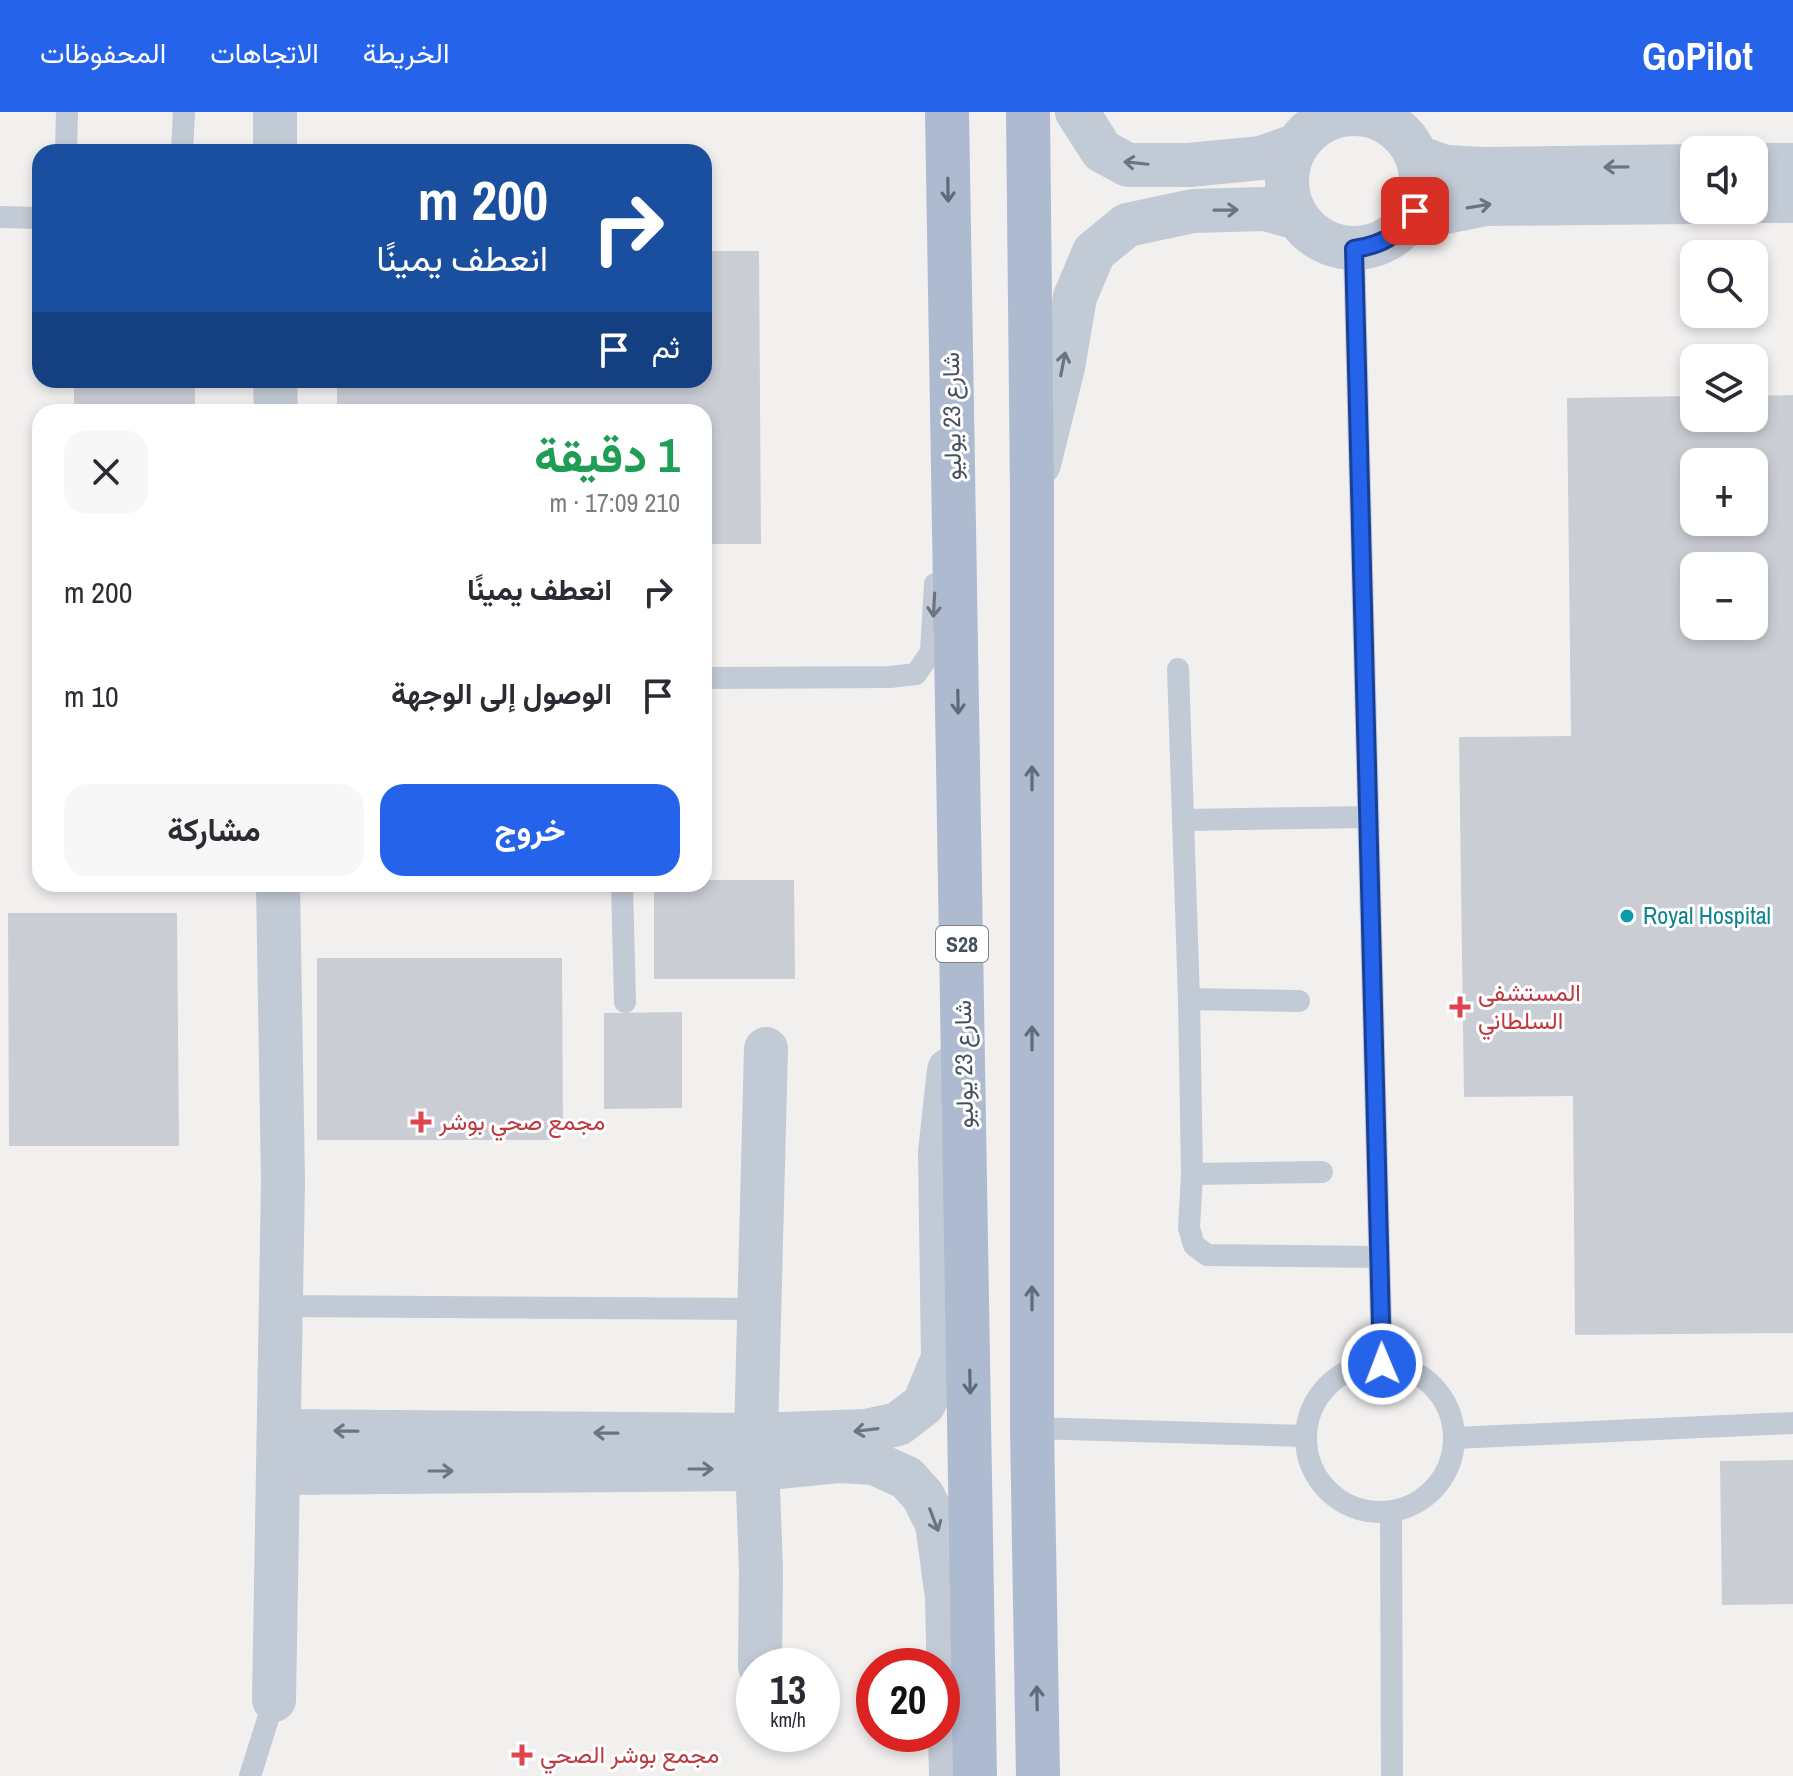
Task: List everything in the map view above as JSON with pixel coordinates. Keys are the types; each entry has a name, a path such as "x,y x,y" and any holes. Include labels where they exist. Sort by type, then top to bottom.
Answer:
{"main road":[{"name":"شارع 23 يوليو","path":"947,112 975,1776"},
{"path":"1028,112 1032,494 1032,1428 1038,1776"}],"street":[{"path":"275,112 275,144"},
{"path":"1077,112 1102,151 1128,165 1189,165 1261,158 1295,146"},
{"path":"1354,112 1374,116 1392,125 1407,139 1422,175 1415,211 1405,226 1373,246 1354,249 1332,246 1313,235 1298,218 1289,201 1286,183 1295,146 1310,129 1331,117 1354,112"},
{"path":"1417,157 1445,167 1482,169 1680,166"},
{"path":"1768,165 1793,165"},
{"path":"1768,201 1793,201"},
{"path":"1405,226 1441,213 1486,204 1680,202"},
{"path":"1032,494 1063,367 1075,297 1094,252 1127,225 1193,211 1265,209 1298,218"},
{"path":"274,1700 283,1181 278,892"},
{"path":"757,1452 898,1424 924,1404 943,1358 940,1152 962,948"},
{"path":"760,1648 757,1452 766,1049"},
{"path":"279,1452 757,1452 874,1463 907,1478 923,1496 937,1524 947,1597 951,1776"}],"lane":[{"path":"66,144 67,112"},
{"path":"182,144 184,112"},
{"path":"0,217 32,218"},
{"path":"1354,249 1382,1364"},
{"path":"712,678 890,677 916,674 931,652 952,388"},
{"path":"1178,669 1189,999 1192,1174 1189,1228 1194,1245 1207,1255 1379,1257"},
{"path":"1185,820 1368,817"},
{"path":"622,892 625,1002"},
{"path":"1189,999 1299,1001"},
{"path":"1192,1174 1322,1172"},
{"path":"281,1306 759,1309"},
{"path":"1382,1364 1404,1368 1425,1379 1440,1395 1451,1416 1454,1438 1450,1465 1436,1487 1416,1503 1391,1512 1366,1511 1342,1502 1322,1484 1310,1462 1306,1436 1311,1413 1322,1393 1338,1377 1359,1367 1382,1364"},
{"path":"1454,1438 1793,1423"},
{"path":"1032,1428 1306,1436"},
{"path":"1391,1512 1392,1776"},
{"path":"250,1776 274,1700"}],"building":[{"path":"712,251 759,251 761,544 712,544 712,404 337,404 337,388 712,388"},
{"path":"74,388 195,388 195,404 74,404"},
{"name":"Royal Hospital","path":"1793,395 1793,1333 1575,1335 1573,1096 1464,1097 1459,737 1571,736 1567,398 1680,396 1680,432 1768,432 1768,396"},
{"path":"712,880 794,880 795,979 654,979 654,892 712,892"},
{"path":"8,913 177,913 179,1146 9,1146"},
{"path":"317,958 562,958 563,1140 317,1140"},
{"path":"682,1012 682,1108 604,1109 604,1013"},
{"path":"1793,1460 1793,1604 1722,1605 1720,1461"}],"place":[{"name":"Royal Hospital","path":"1627,916"},
{"name":"المستشفى السلطاني","path":"1460,1007"},
{"name":"مجمع صحي بوشر","path":"421,1122"},
{"name":"مجمع بوشر الصحي","path":"522,1755"}],"route":[{"path":"1382,1364 1354,249 1373,246 1390,238 1405,226 1415,211"}]}
